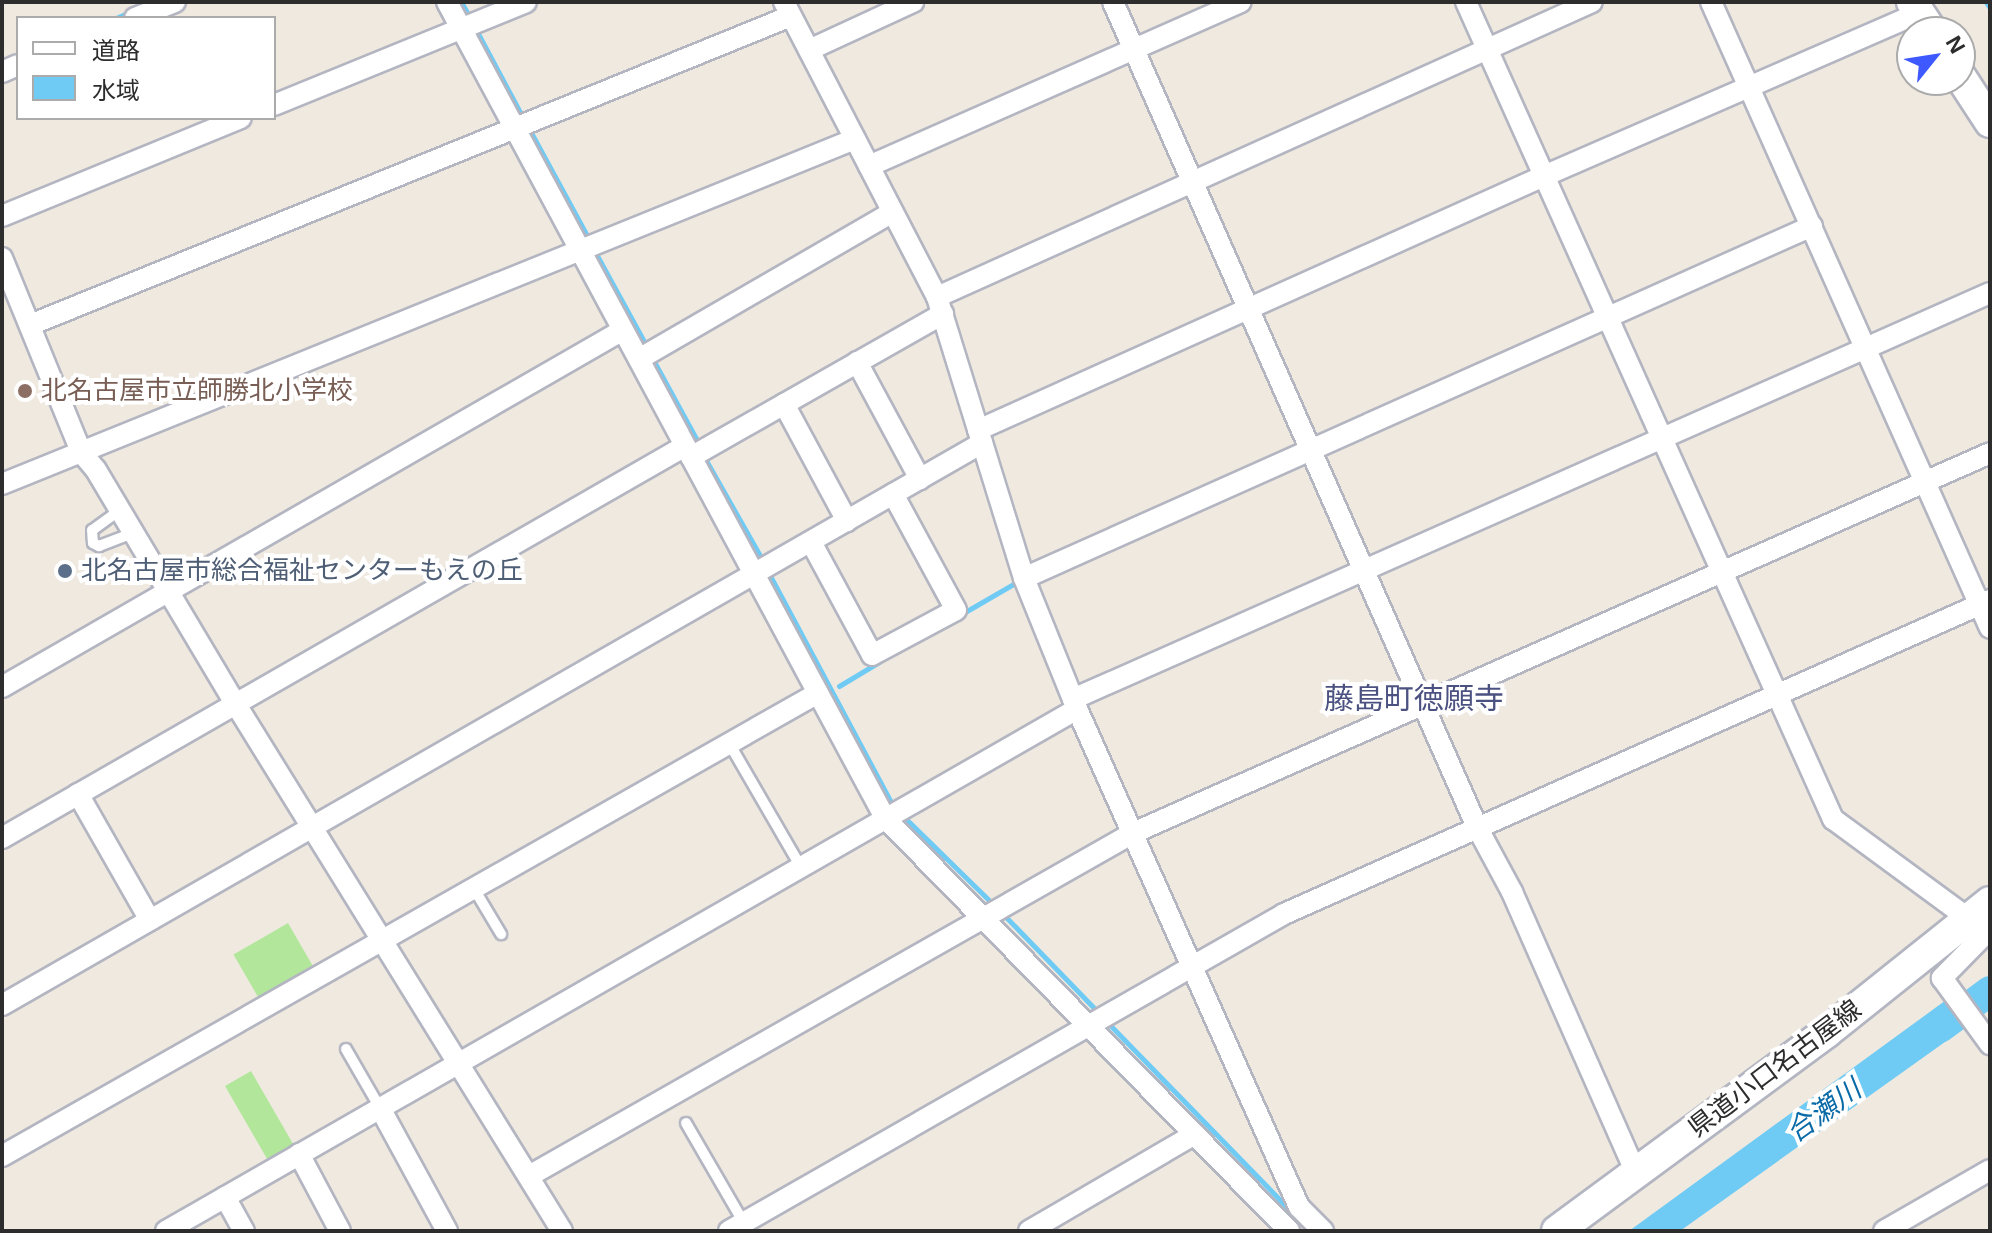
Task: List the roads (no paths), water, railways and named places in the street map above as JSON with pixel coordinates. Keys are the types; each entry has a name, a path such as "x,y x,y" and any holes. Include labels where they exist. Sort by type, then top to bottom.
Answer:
{"main road":[{"path":"1976,92 1990,122"},
{"name":"県道小口名古屋線","path":"1557,1231 1983,916"}],"street":[{"path":"140,16 175,2"},
{"path":"447,2 469,25 587,247 623,330 645,355 762,570 818,693 894,813 1098,1021 1195,1134 1289,1231"},
{"path":"276,104 526,2"},
{"path":"809,50 913,2"},
{"path":"1113,2 1191,185 1478,829 1512,892 1636,1173"},
{"path":"869,166 1240,2"},
{"path":"1466,2 1833,819 1983,916 1942,978 1986,1038"},
{"path":"2,838 235,703 784,404 857,362 940,306 1191,185 1592,2"},
{"path":"1711,2 1925,481 1985,602 1990,628"},
{"path":"30,325 522,125 787,9 940,306 1024,578 1075,704 1299,1207 1323,1231"},
{"path":"2,1005 920,479 980,436 1544,176 1896,26"},
{"path":"2,216 236,120"},
{"path":"2,484 855,139"},
{"path":"645,355 893,212"},
{"path":"1024,578 1812,226"},
{"path":"2,258 81,452 96,470 235,703 562,1231"},
{"path":"166,1231 801,867 1075,704 1364,571 1990,293"},
{"path":"2,687 623,330"},
{"path":"857,362 920,479"},
{"path":"784,404 847,521"},
{"path":"529,1176 1133,833 1425,707 1990,453"},
{"path":"811,542 872,655 956,610 893,494"},
{"path":"737,1227 1284,914 1985,602"},
{"path":"2,1156 818,693"},
{"path":"78,794 150,920"},
{"path":"380,1108 447,1231"},
{"path":"1029,1231 1195,1134"},
{"path":"299,1154 340,1231"},
{"path":"1884,1231 1990,1170"},
{"path":"225,1197 244,1231"}],"lane":[{"path":"120,510 92,530 93,543 99,546 133,533"},
{"path":"729,743 801,867"},
{"path":"473,887 501,934"},
{"path":"346,1049 380,1108"},
{"path":"686,1123 737,1227"}],"water":[{"path":"1953,995 1973,1022 1680,1231 1629,1231"}],"waterway":[{"path":"461,2 471,19"},
{"path":"1986,2 1990,8"},
{"path":"121,16 130,12"},
{"path":"475,28 523,118"},
{"path":"528,127 590,241"},
{"path":"594,250 647,347"},
{"path":"651,356 700,446"},
{"path":"703,455 763,561"},
{"path":"767,570 894,808"},
{"path":"965,612 1017,582"},
{"path":"839,686 879,662"},
{"path":"902,815 995,906"},
{"path":"1002,913 1101,1015"},
{"name":"合瀬川","path":"1940,1028 1990,991"},
{"path":"1107,1022 1293,1213"}],"place":[{"name":"北名古屋市立師勝北小学校","path":"25,391"},
{"name":"北名古屋市総合福祉センターもえの丘","path":"65,571"}],"district":[{"name":"藤島町徳願寺","path":"1414,699"}]}
